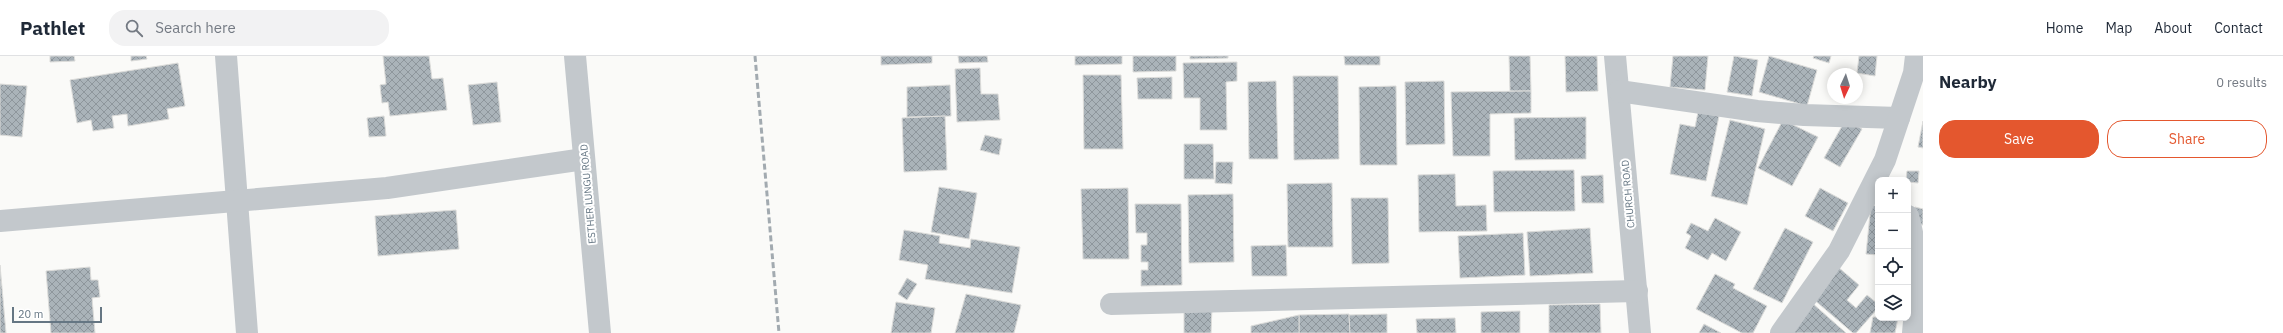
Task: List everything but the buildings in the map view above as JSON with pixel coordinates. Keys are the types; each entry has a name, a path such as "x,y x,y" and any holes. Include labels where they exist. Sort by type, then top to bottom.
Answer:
{"street":[{"path":"226,56 247,333"},
{"name":"ESTHER LUNGU ROAD","path":"576,56 600,333"},
{"name":"CHURCH ROAD","path":"1615,56 1640,333"},
{"path":"1781,333 1839,250 1881,176 1914,73 1916,56"},
{"path":"1619,91 1757,111 1899,118"},
{"path":"0,221 238,199 387,188 584,159"},
{"path":"1911,229 1916,251 1917,286 1913,333"},
{"path":"1111,304 1637,291"}],"railway":[{"path":"755,56 779,333"}]}
